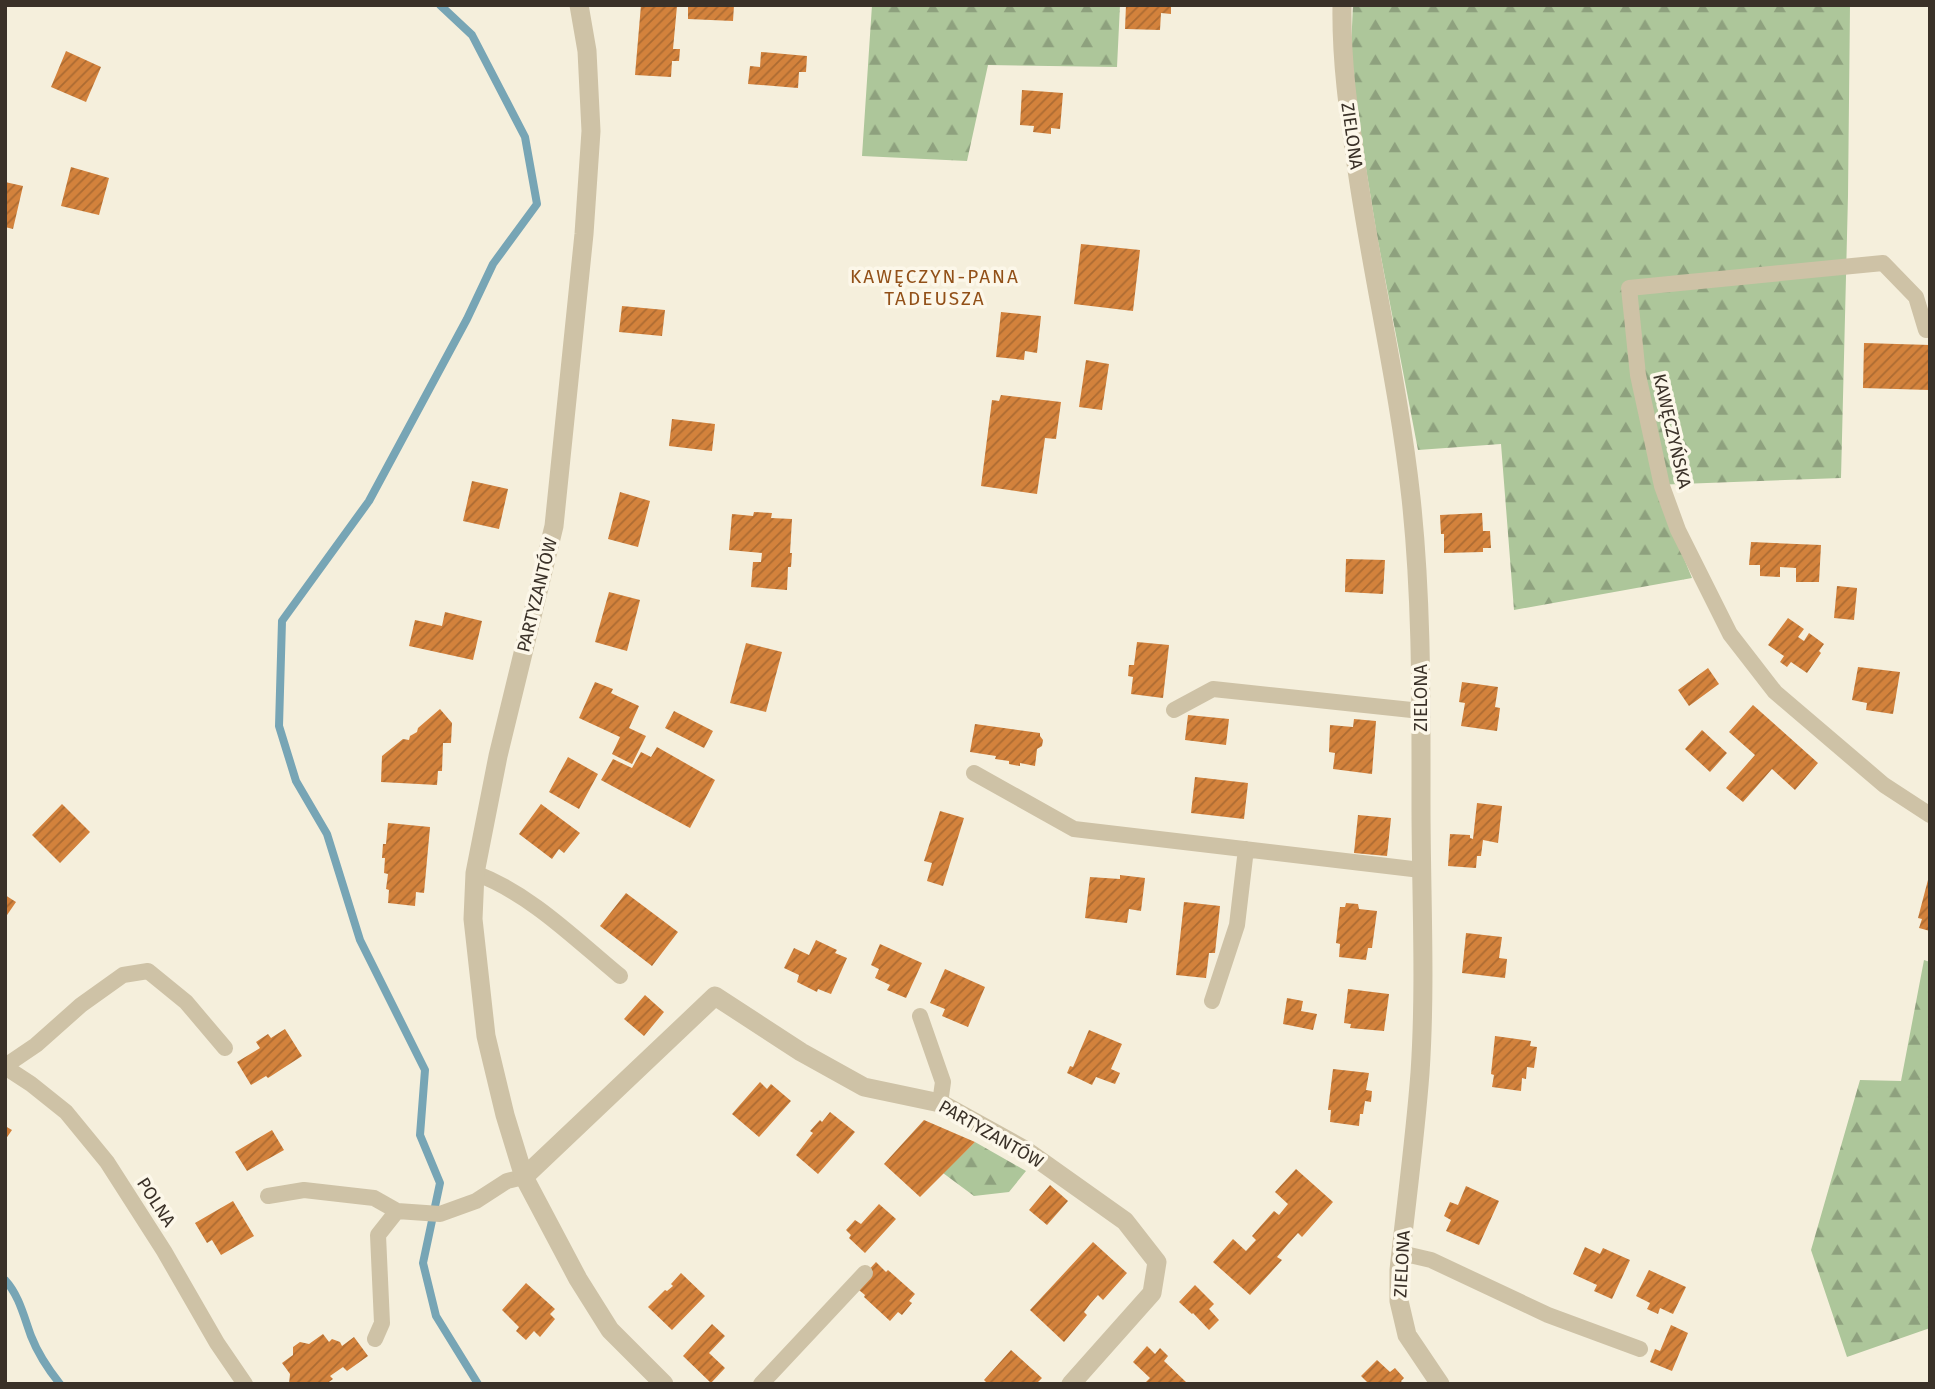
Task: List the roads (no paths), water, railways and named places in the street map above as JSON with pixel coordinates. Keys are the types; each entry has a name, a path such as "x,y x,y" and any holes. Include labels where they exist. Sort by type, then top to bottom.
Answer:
{"street":[{"name":"PARTYZANTÓW","path":"579,5 587,51 591,131 584,234 554,526 498,756 475,873 473,919 486,1036 505,1115 524,1177 578,1279 610,1330 664,1384"},
{"name":"ZIELONA","path":"1342,5 1348,112 1410,494 1420,608 1420,1073 1401,1253 1399,1301 1407,1335 1440,1384"},
{"name":"PARTYZANTÓW","path":"524,1177 715,996 801,1052 864,1087 940,1103 1025,1150 1090,1203 1125,1221 1157,1262 1152,1293 1071,1384"}],"lane":[{"name":"KAWĘCZYŃSKA","path":"1926,330 1916,297 1883,264 1629,288 1638,375 1662,486 1678,530 1730,634 1775,692 1884,785 1930,815"},
{"path":"1174,710 1213,689 1421,711"},
{"path":"974,773 1074,829 1421,870"},
{"path":"1212,1001 1237,925 1246,849"},
{"path":"475,873 497,881 525,898 620,976"},
{"path":"5,1066 36,1045 81,1005 123,975 148,971 187,1002 225,1048"},
{"path":"920,1016 943,1082 940,1103"},
{"name":"POLNA","path":"5,1066 66,1112 107,1162 245,1384"},
{"path":"268,1196 304,1190 374,1198 397,1211 440,1214 476,1201 508,1181 524,1177"},
{"path":"374,1339 383,1323 377,1235 397,1211"},
{"path":"1401,1253 1431,1260 1548,1315 1640,1349"},
{"path":"761,1384 865,1273"}],"waterway":[{"path":"440,5 472,35 525,137 537,204 493,264 467,319 369,501 282,621 279,726 296,781 327,834 360,940 425,1070 420,1135 440,1183 423,1263 436,1316 478,1384"},
{"path":"5,1280 18,1299 37,1349 60,1384"}],"district":[{"name":"KAWĘCZYN-PANA TADEUSZA","path":"935,287"}]}
